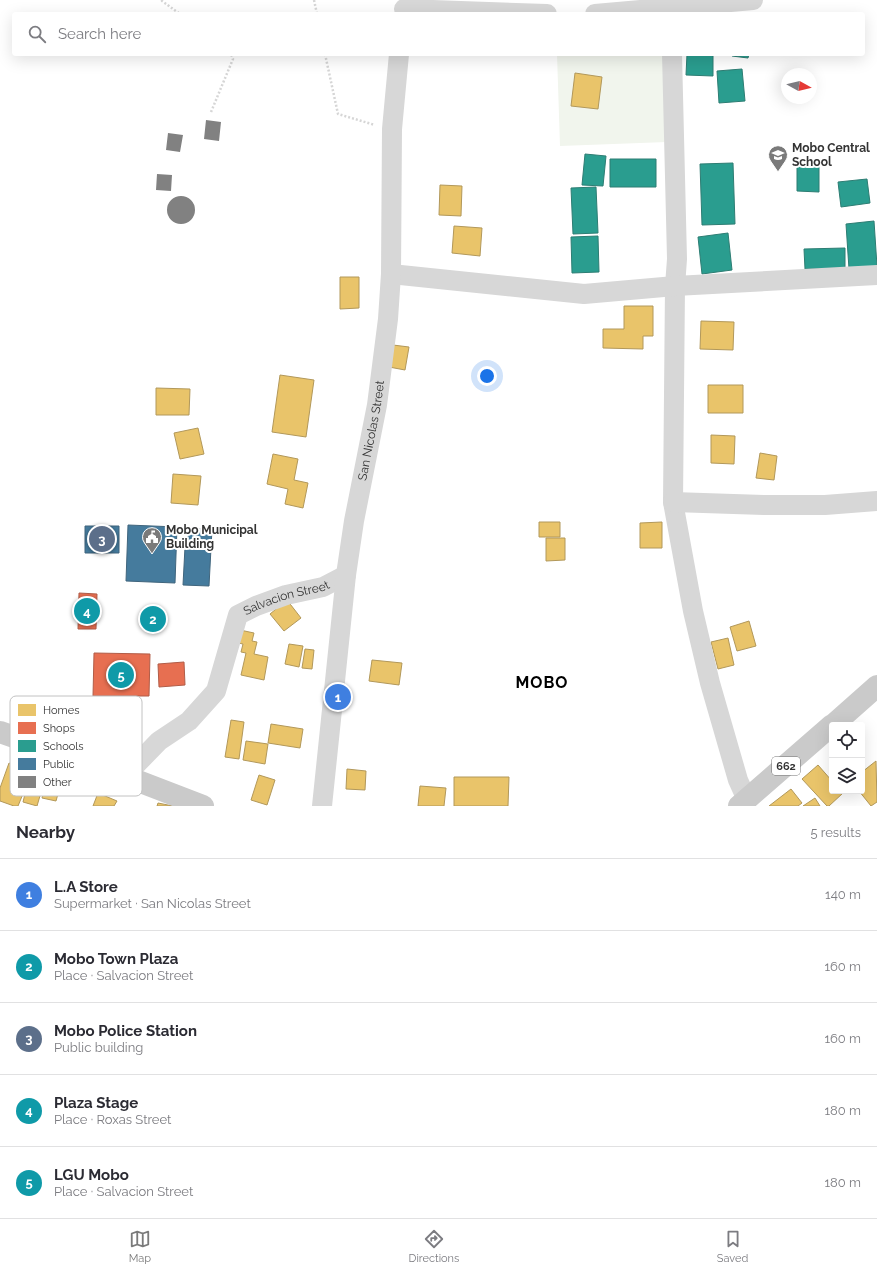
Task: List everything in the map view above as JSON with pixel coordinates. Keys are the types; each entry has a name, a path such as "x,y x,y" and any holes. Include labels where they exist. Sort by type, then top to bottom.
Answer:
{"main road":[{"name":"662","path":"835,722 877,686"},
{"name":"662","path":"743,803 829,728"},
{"path":"0,732 10,736"},
{"path":"142,783 203,806"}],"street":[{"path":"646,12 672,11 753,0"},
{"path":"404,8 499,12"},
{"name":"San Nicolas Street","path":"322,806 346,575 354,521 377,405 388,320 391,274 392,130 399,56"},
{"path":"672,56 677,260 674,286 673,502 693,612 708,676 738,780 743,803"},
{"path":"391,274 584,294 674,286 877,275"},
{"path":"673,502 825,506 877,501"},
{"name":"Salvacion Street","path":"142,758 159,741 189,721 216,692 238,615 256,606 286,595 323,587 346,575"}],"path":[{"path":"162,0 177,12"},
{"path":"314,0 317,12"},
{"path":"211,112 233,58 232,56"},
{"path":"325,56 338,114 392,130"}],"shaded area":[{"path":"557,56 664,56 667,142 560,146"}],"building: Homes":[{"path":"575,73 602,77 598,109 571,106"},
{"path":"440,185 462,186 461,216 439,215"},
{"path":"454,226 482,228 480,256 452,253"},
{"path":"340,277 359,277 359,308 340,309"},
{"path":"624,306 653,306 653,336 643,336 643,349 603,348 603,329 624,329"},
{"path":"701,321 734,322 733,350 700,349"},
{"path":"393,345 409,347 405,370 389,367"},
{"path":"280,375 314,380 306,437 272,432"},
{"path":"708,385 743,385 743,413 708,413"},
{"path":"156,388 190,389 189,415 156,415"},
{"path":"198,428 204,454 180,459 174,433"},
{"path":"711,435 735,436 734,464 711,463"},
{"path":"760,453 777,456 774,480 756,478"},
{"path":"273,454 298,459 294,480 308,483 303,508 285,504 288,489 267,484"},
{"path":"173,474 201,476 198,505 171,503"},
{"path":"539,522 560,522 560,537 539,537"},
{"path":"662,522 662,548 640,548 640,523"},
{"path":"546,538 565,538 565,560 546,561"},
{"path":"287,600 301,618 284,631 270,614"},
{"path":"749,621 756,646 737,651 730,627"},
{"path":"240,630 254,633 252,641 257,642 254,654 268,657 264,680 241,675 246,653 241,652 243,644 238,643"},
{"path":"728,638 734,665 718,669 711,642"},
{"path":"289,644 303,646 299,667 285,664"},
{"path":"305,649 314,650 312,669 302,668"},
{"path":"372,660 402,663 399,685 369,681"},
{"path":"231,720 244,722 239,759 225,757"},
{"path":"271,724 303,729 300,748 268,743"},
{"path":"246,741 268,744 265,764 243,760"},
{"path":"876,761 877,802 871,806 861,794 865,794 865,770"},
{"path":"9,763 10,796 22,796 18,806 0,801 0,788"},
{"path":"818,765 829,778 829,794 842,794 829,806 827,806 802,779"},
{"path":"347,769 366,771 365,790 346,789"},
{"path":"259,775 275,780 267,805 251,800"},
{"path":"454,777 509,777 508,806 454,806"},
{"path":"420,786 446,788 444,806 418,806"},
{"path":"791,789 802,803 798,806 769,806"},
{"path":"24,796 40,796 37,806 23,802"},
{"path":"43,796 57,796 56,801 42,798"},
{"path":"97,796 105,796 117,801 114,806 93,806"},
{"path":"815,798 820,806 803,806"},
{"path":"158,803 173,806 157,806"}],"building: Shops":[{"path":"79,593 97,594 96,629 78,629"},
{"path":"94,653 150,654 149,696 93,696"},
{"path":"184,662 185,685 159,687 158,664"}],"building: Schools":[{"path":"687,56 713,56 713,76 686,75"},
{"path":"732,56 748,56 748,58"},
{"path":"742,69 745,101 719,103 717,71"},
{"path":"585,154 606,156 603,186 582,185"},
{"path":"610,159 656,159 656,187 610,187"},
{"path":"733,163 735,224 702,225 700,164"},
{"path":"797,165 819,165 819,192 797,191"},
{"path":"867,179 870,203 841,207 838,182"},
{"path":"596,187 598,233 573,234 571,188"},
{"path":"874,221 877,266 849,269 846,224"},
{"path":"728,233 732,270 702,274 698,237"},
{"path":"598,236 599,272 572,273 571,237"},
{"path":"845,248 845,268 805,269 804,249"}],"building: Public":[{"name":"Mobo Municipal Building","path":"128,525 177,527 175,583 126,581"},
{"path":"85,526 119,526 119,553 85,553"},
{"path":"186,528 212,529 209,586 183,585"}],"building: Other":[{"path":"206,120 221,122 219,141 204,139"},
{"path":"168,133 183,135 180,152 166,150"},
{"path":"157,174 172,175 171,191 156,190"},
{"path":"181,196 191,200 195,210 191,220 181,224 171,220 167,210 171,200"}],"place":[{"name":"Mobo Central School","path":"778,172"},
{"name":"Mobo Police Station","path":"102,539"},
{"name":"Mobo Municipal Building","path":"152,554"},
{"name":"Plaza Stage","path":"87,611"},
{"name":"Mobo Town Plaza","path":"153,619"},
{"name":"LGU Mobo","path":"121,675"},
{"name":"L.A Store","path":"338,697"}],"district":[{"name":"MOBO","path":"542,682"}]}
